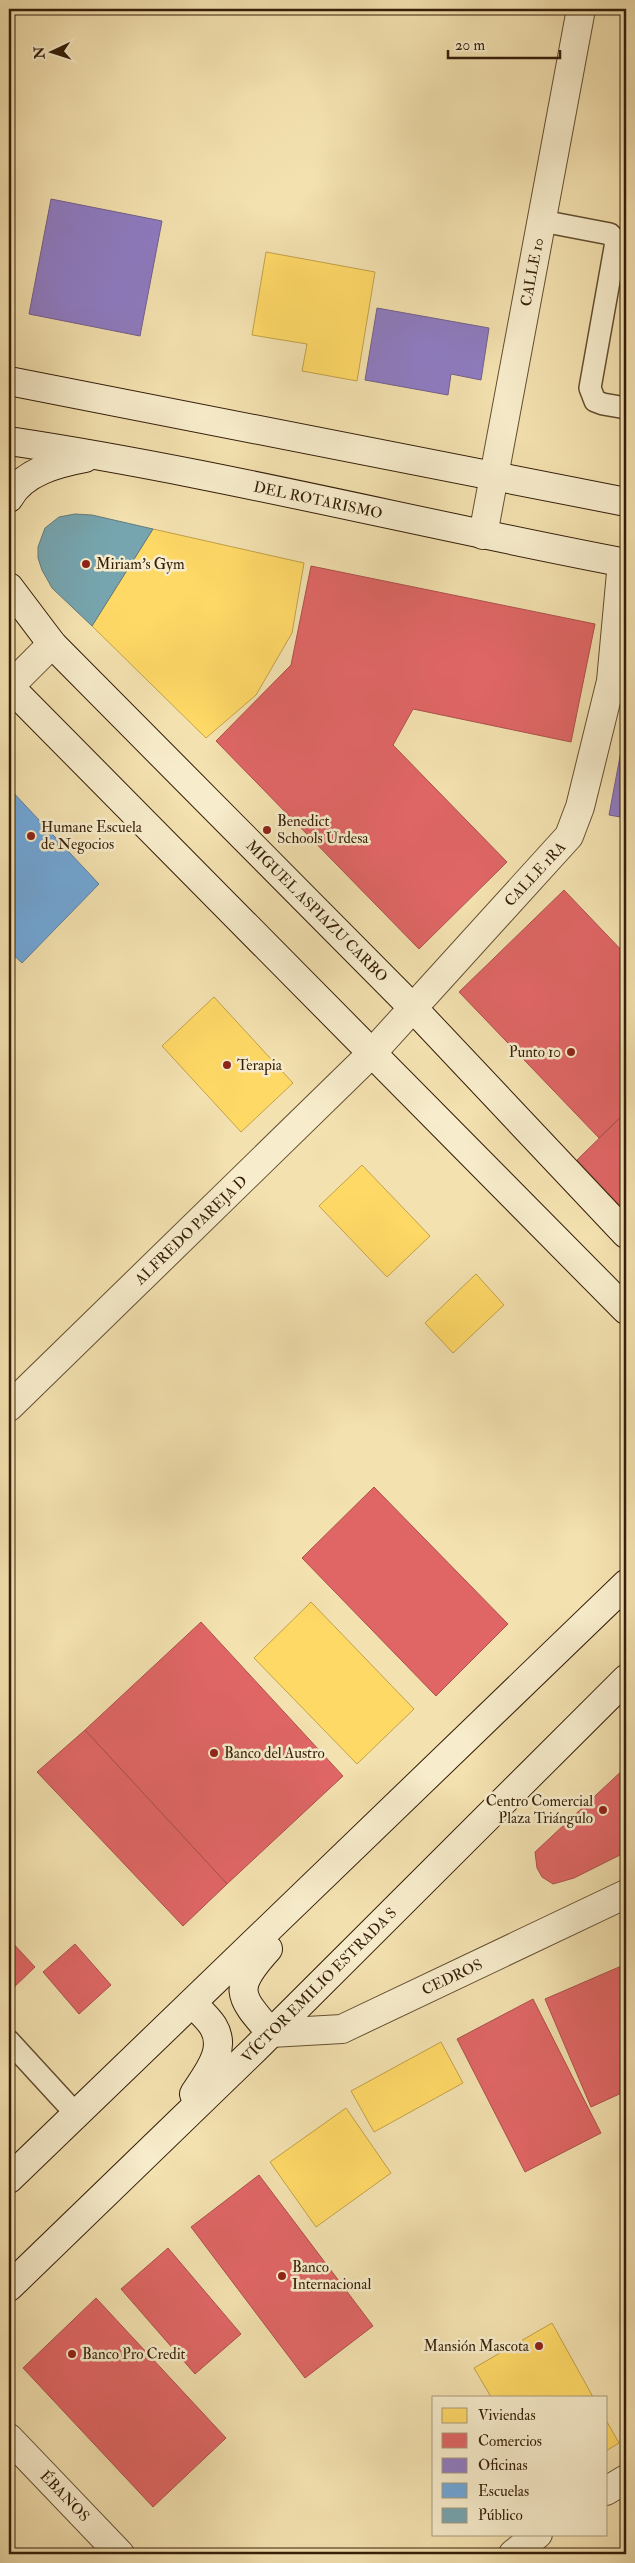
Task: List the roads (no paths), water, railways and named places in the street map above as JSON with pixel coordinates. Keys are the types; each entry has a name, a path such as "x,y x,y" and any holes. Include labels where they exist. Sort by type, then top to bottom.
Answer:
{"street":[{"name":"CALLE 10","path":"483,535 581,9"},
{"path":"9,381 626,502"},
{"name":"DEL ROTARISMO","path":"9,441 107,456 483,535 624,562"},
{"path":"9,498 23,482 52,465 107,456"},
{"name":"CALLE 1RA","path":"372,1053 569,836 580,807 611,681 624,562"},
{"name":"MIGUEL ASPIAZU CARBO","path":"9,586 52,644 412,1007 626,1234"},
{"path":"52,644 9,686 626,1310"},
{"name":"ALFREDO PAREJA D","path":"9,1408 372,1053"},
{"path":"9,2179 626,1584"},
{"name":"VÍCTOR EMILIO ESTRADA S","path":"9,2287 271,2033 626,1679"},
{"path":"271,2033 247,2006 244,1983 248,1972 408,1794"},
{"name":"CEDROS","path":"271,2033 342,2028 626,1894"},
{"path":"168,2134 214,2064 218,2050 214,2027 192,2003"},
{"name":"ÉBANOS","path":"9,2438 120,2554"},
{"path":"608,2490 626,2479"},
{"path":"513,2554 536,2536"}],"lane":[{"path":"542,221 610,234 616,242 590,388 595,400 603,404 626,408"},
{"path":"9,2041 76,2114"}],"place":[{"name":"Miriam's Gym","path":"86,564"},
{"name":"Benedict Schools Urdesa","path":"267,830"},
{"name":"Humane Escuela de Negocios","path":"31,836"},
{"name":"Punto 10","path":"571,1052"},
{"name":"Terapia","path":"227,1065"},
{"name":"Banco del Austro","path":"214,1753"},
{"name":"Centro Comercial Plaza Triángulo","path":"603,1810"},
{"name":"Banco Internacional","path":"282,2276"},
{"name":"Mansión Mascota","path":"539,2346"},
{"name":"Banco Pro Credit","path":"72,2354"}]}
